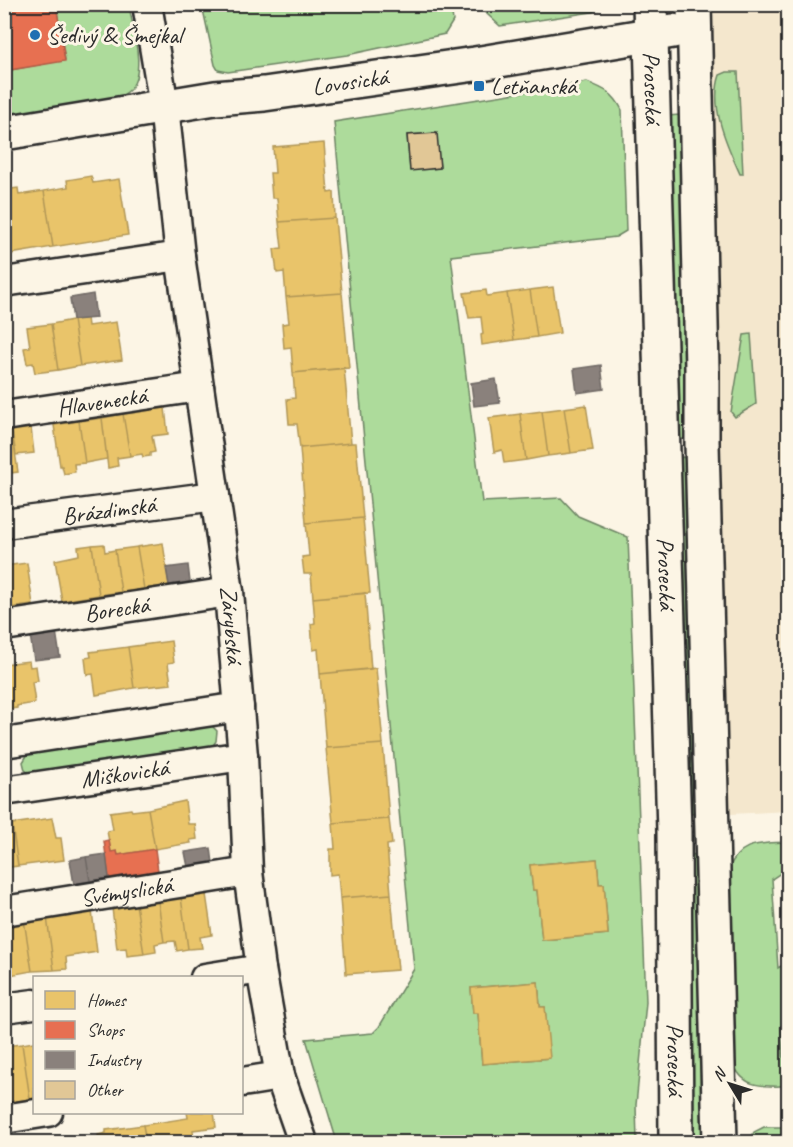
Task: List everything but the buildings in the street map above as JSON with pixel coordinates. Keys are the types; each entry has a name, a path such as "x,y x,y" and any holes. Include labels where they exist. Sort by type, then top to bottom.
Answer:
{"main road":[{"name":"Lovosická","path":"4,133 215,98 264,94 475,64 650,20 694,16"},
{"name":"Prosecká","path":"694,16 702,357 702,467 720,1143"},
{"name":"Prosecká","path":"650,20 674,832 676,1143"}],"street":[{"name":"Zárybská","path":"147,4 165,106 180,256 229,592 243,756 249,872 261,969 280,1076 303,1143"},
{"path":"4,282 180,256"},
{"name":"Hlavenecká","path":"4,416 199,387"},
{"name":"Brázdimská","path":"4,524 215,496"},
{"name":"Borecká","path":"4,626 229,592"},
{"name":"Miškovická","path":"4,743 239,707"},
{"name":"Miškovická","path":"4,790 243,756"},
{"name":"Svémyslická","path":"4,911 249,872"},
{"path":"217,976 261,969"},
{"path":"4,1008 33,1004"},
{"path":"243,1082 280,1076"},
{"path":"4,1119 41,1114"}],"shaded area":[{"path":"710,5 788,5 788,811 730,814"}],"green space":[{"path":"56,5 129,5 138,60 135,80 130,89 120,97 5,115 5,71 65,60"},
{"path":"202,5 451,5 453,21 445,34 347,55 228,72 218,70 215,65"},
{"path":"483,5 606,5 592,12 500,26 487,14"},
{"path":"727,72 738,72 743,174 740,174 730,151 718,113 717,87 720,75"},
{"path":"587,82 608,92 616,99 622,110 626,231 616,237 451,256 482,502 561,498 578,516 628,537 646,1002 636,1105 637,1142 337,1142 306,1039 373,1033 379,1027 414,969 334,122","holes":["436,133 440,168 410,170 407,135","597,859 599,884 604,884 608,934 542,940 537,890 533,890 530,865","538,982 540,1007 545,1007 549,1058 482,1064 478,1013 473,1013 471,988"]},
{"path":"679,115 687,433 684,439 678,439 668,116"},
{"path":"751,334 756,404 735,417 731,412 744,335"},
{"path":"683,457 688,461 696,812 690,815 685,810 677,460"},
{"path":"208,722 217,731 216,741 210,750 34,776 25,770 23,762 28,754"},
{"path":"788,842 788,868 772,879 778,968 788,962 788,1020 781,1026 783,1057 788,1057 788,1086 763,1086 748,1082 742,1077 733,1061 729,869 739,853 746,848 753,845"},
{"path":"691,853 697,857 705,1142 694,1142 687,860"},
{"path":"764,1127 788,1127 788,1142 749,1142 754,1132"}],"place":[{"name":"Šedivý & Šmejkal","path":"35,35"},
{"name":"Letňanská","path":"479,86"}]}
